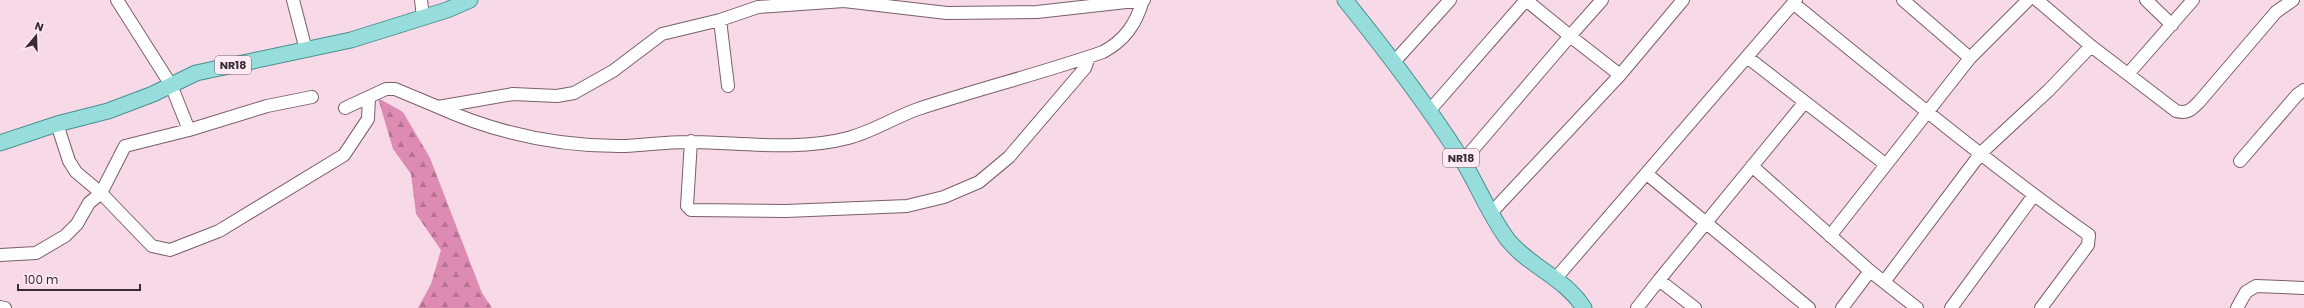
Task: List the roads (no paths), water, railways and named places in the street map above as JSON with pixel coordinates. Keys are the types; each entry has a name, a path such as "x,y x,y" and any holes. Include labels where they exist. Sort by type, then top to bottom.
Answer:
{"main road":[{"name":"NR18","path":"0,143 57,124 108,111 211,69 351,40 470,0"},
{"name":"NR18","path":"1345,0 1430,110 1463,161 1491,213 1508,239 1525,257 1556,278 1569,289 1584,308"}],"street":[{"path":"117,0 171,85 189,130"},
{"path":"292,0 306,50"},
{"path":"422,0 423,17"},
{"path":"345,108 381,90 395,89 466,119 496,128 571,144 624,146 691,142 766,145 810,144 849,138 917,110 1089,57 1117,44 1138,18 1143,0 1037,12 947,13 844,1 758,7 720,20 662,34 613,71 574,93 557,96 512,94 438,107"},
{"path":"1394,62 1450,0"},
{"path":"1430,110 1526,0 1620,75"},
{"path":"1463,161 1602,0"},
{"path":"1491,213 1620,75 1682,0"},
{"path":"1903,0 1970,58"},
{"path":"1830,236 1885,164 2014,4 2028,0"},
{"path":"2037,0 2091,46 2176,111 2183,113 2189,112 2276,12 2293,0"},
{"path":"2146,0 2172,25"},
{"path":"2128,74 2193,0"},
{"path":"1556,278 1647,174 1794,1 1927,112 2034,195 2089,235 2090,239 2088,245 2045,306"},
{"path":"720,20 728,86"},
{"path":"1884,282 1981,154 2049,90 2091,46"},
{"path":"691,142 687,206 691,210 786,211 907,206 944,197 979,182 1009,157 1028,137 1085,68 1089,57"},
{"path":"1747,57 1804,103 1885,164"},
{"path":"2240,161 2297,95 2304,90"},
{"path":"0,255 36,253 50,247 77,224 86,207 101,193 126,146 189,130 267,106 312,97"},
{"path":"57,124 73,167 101,193 152,246 170,250 220,231 344,155 368,119 369,97"},
{"path":"1637,308 1804,103"},
{"path":"1752,166 1870,271 1917,308"},
{"path":"1647,174 1809,308"},
{"path":"1950,308 2034,195"},
{"path":"1842,308 1870,271"},
{"path":"1659,280 1695,308"},
{"path":"2237,308 2246,292 2256,286 2304,288"},
{"path":"0,306 5,308"}]}
